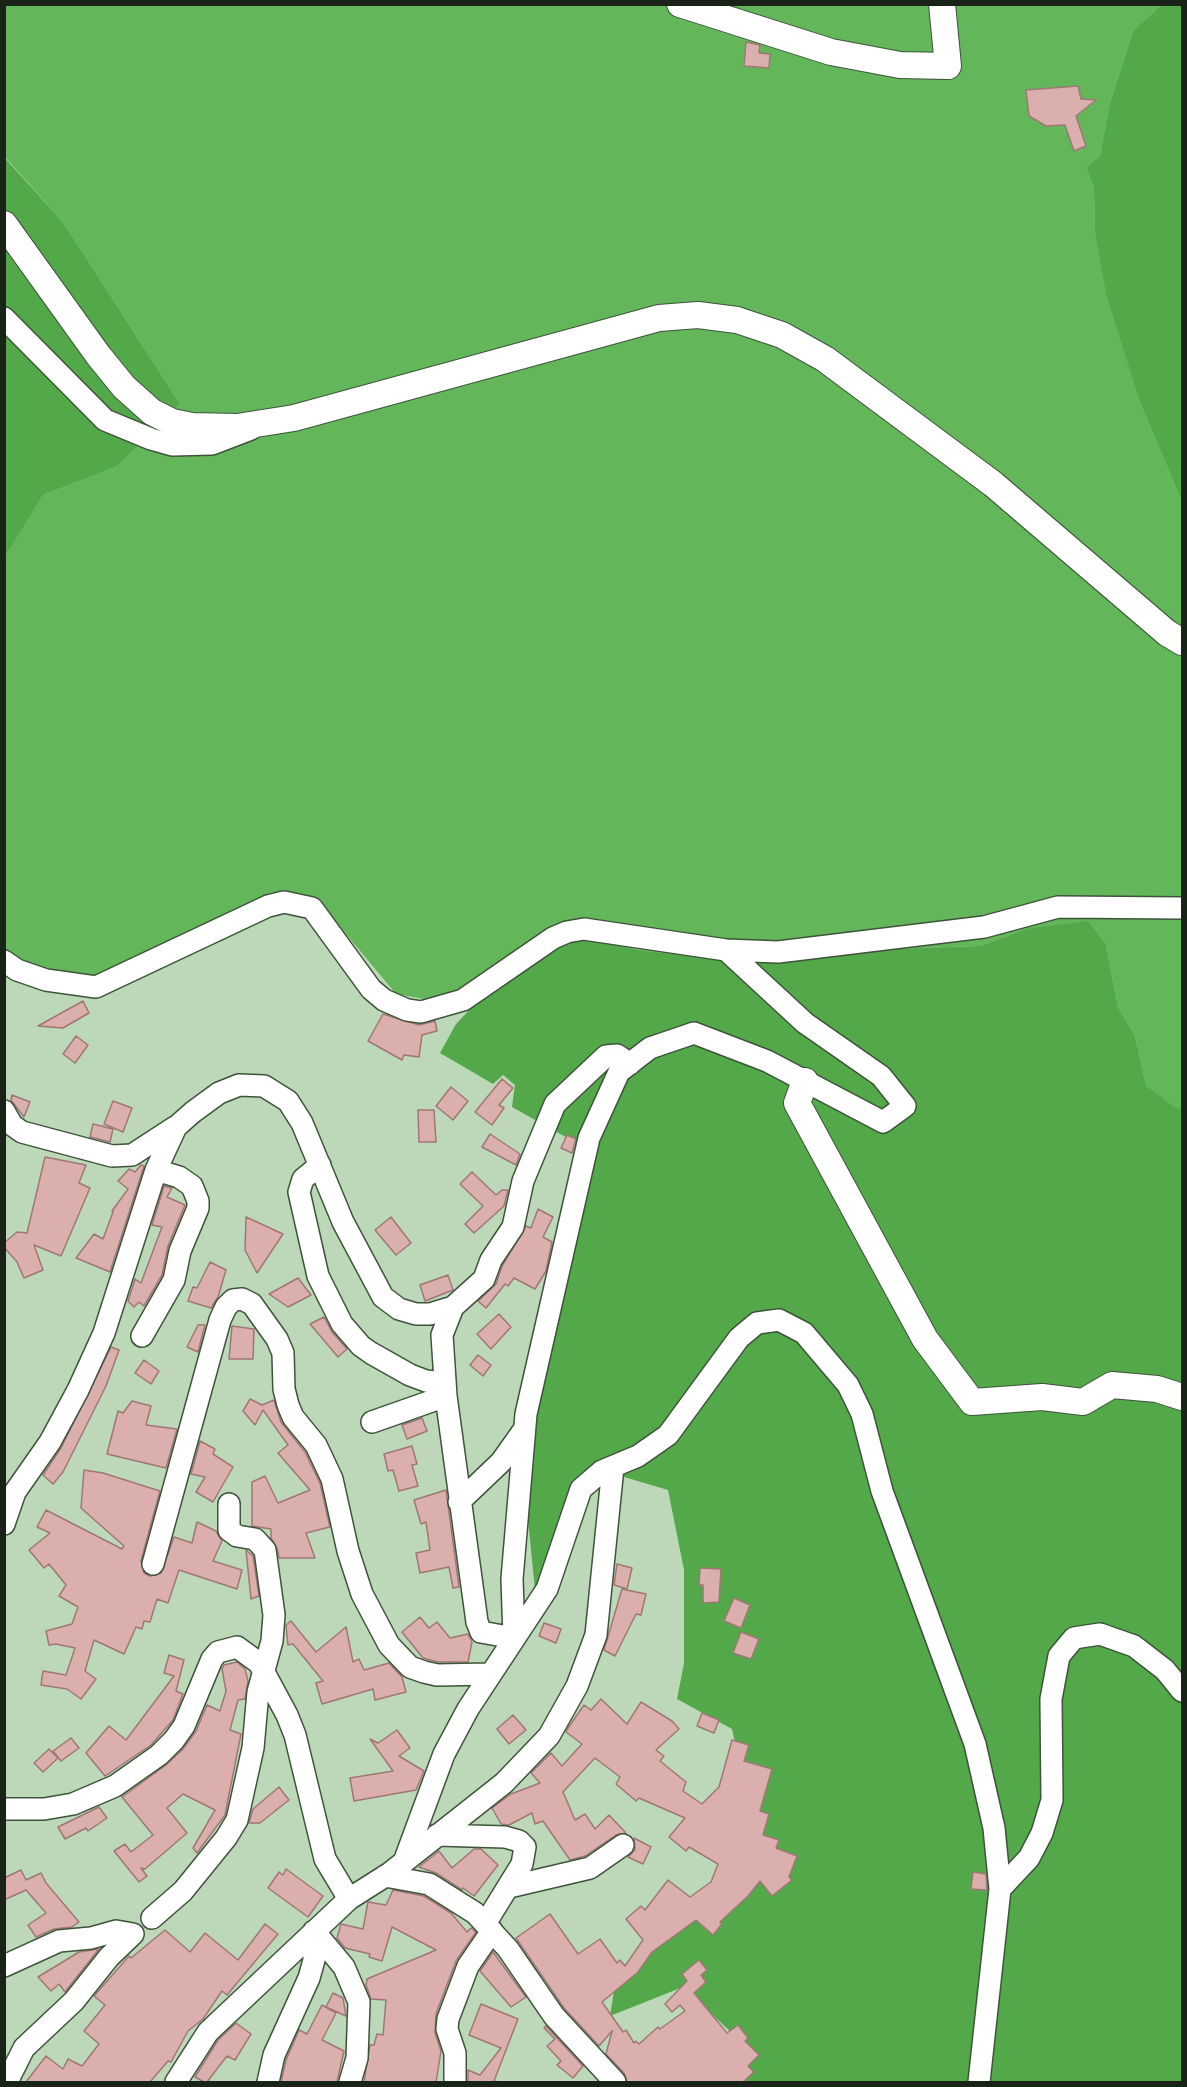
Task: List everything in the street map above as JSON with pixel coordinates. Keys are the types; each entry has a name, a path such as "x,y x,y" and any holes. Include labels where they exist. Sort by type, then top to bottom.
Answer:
{"street":[{"path":"680,4 831,52 900,65 948,66 942,4"},
{"path":"4,224 98,355 143,405 162,418 192,426 237,427 267,423"},
{"path":"4,318 105,420 172,445 212,444 267,423 640,321 681,316 737,320 782,335 825,359 993,484 1167,633 1182,642"},
{"path":"4,961 18,970 46,980 96,987 268,906 284,902 312,908 371,989 384,1000 407,1010 421,1012 463,1000 530,952 567,932 584,929 726,950 778,951 984,927 1058,908 1182,908"},
{"path":"514,1638 512,1579 524,1431 589,1138 619,1072 650,1048 694,1033 767,1061 884,1122 905,1106 881,1076 805,1023 726,950"},
{"path":"4,1111 12,1125 22,1132 112,1156 132,1155 176,1127 219,1093 239,1085 264,1086 288,1101 302,1123 343,1222 383,1297 394,1307 416,1314 439,1312 453,1307 484,1279 492,1260 513,1227 523,1181 555,1104 606,1056 617,1055 630,1064"},
{"path":"805,1081 797,1103 925,1339 972,1402 1041,1397 1083,1402 1112,1385 1157,1389 1182,1397"},
{"path":"4,1524 15,1492 65,1416 104,1333 156,1170 176,1127"},
{"path":"320,1165 303,1179 299,1192 318,1276 342,1324 355,1341 371,1353 410,1375 446,1390"},
{"path":"142,1336 174,1280 180,1251 198,1208 196,1193 192,1186 179,1177 156,1170"},
{"path":"153,1564 220,1320 226,1306 233,1300 242,1299 252,1304 278,1340 283,1353 284,1389 288,1405 293,1417 316,1445 332,1479 348,1551 362,1594 389,1645 410,1667 424,1672 437,1675 490,1674"},
{"path":"453,1307 442,1335 446,1390 459,1502 477,1622 481,1632 514,1638"},
{"path":"404,1862 444,1754 490,1674 529,1620 547,1589 581,1489 602,1470 639,1456 668,1435 686,1414 720,1360 739,1338 757,1323 779,1320 804,1333 826,1357 848,1385 862,1414 882,1491 948,1664 975,1744 994,1828 1000,1889 979,2082"},
{"path":"372,1422 446,1390"},
{"path":"459,1502 501,1462 524,1431"},
{"path":"176,2082 208,2032 314,1931 349,1899 404,1862 511,1776 534,1754 555,1728 577,1686 596,1635 613,1467"},
{"path":"152,1918 183,1892 237,1821 253,1748 258,1692 272,1641 274,1616 265,1550 255,1539 237,1536 229,1530 229,1504"},
{"path":"1000,1889 1029,1858 1042,1833 1052,1800 1051,1699 1059,1656 1074,1638 1100,1634 1134,1646 1165,1670 1182,1691"},
{"path":"4,1809 44,1809 93,1797 115,1786 159,1755 184,1726 212,1659 218,1652 237,1647 259,1663 295,1735 325,1859 349,1899"},
{"path":"437,1835 505,1837 519,1841 526,1851 468,1966 448,2019 447,2030 455,2053 455,2082"},
{"path":"509,1887 590,1868 622,1845"},
{"path":"385,1876 429,1884 449,1894 489,1927 554,2016 615,2082"},
{"path":"4,1966 59,1941 91,1938 116,1931 133,1934 109,1957 74,2001 24,2048 7,2082"},
{"path":"268,2082 274,2055 311,1969 314,1931"},
{"path":"314,1931 344,1966 359,2002 357,2058 350,2082"}],"green space":[{"path":"1163,4 1182,5 1182,502 1141,405 1107,297 1095,233 1094,189 1086,167 1100,156 1109,106 1133,31"},
{"path":"5,5 1163,5 1133,31 1109,106 1100,156 1086,167 1094,189 1095,233 1141,405 1182,502 1182,1109 1174,1108 1146,1085 1135,1036 1118,1007 1106,945 1026,929 980,946 891,949 758,963 646,951 608,942 458,994 424,999 396,994 316,898 285,890 269,893 179,941 100,977 59,977 5,953 4,556 43,495 118,466 180,404 63,222 5,157"},
{"path":"4,157 63,222 180,404 118,466 43,495 5,556"},
{"path":"1088,921 1106,945 1118,1007 1135,1036 1146,1085 1174,1107 1182,1109 1182,2082 746,2082 752,2052 683,1987 610,2016 616,1978 706,1893 756,1836 732,1729 677,1699 684,1663 684,1570 668,1490 604,1471 535,1590 525,1489 536,1371 580,1145 512,1107 515,1085 503,1075 493,1084 440,1053 456,1024 474,1005 551,949 578,938 646,951 758,963 891,949 980,946 1026,929"}],"building":[{"path":"746,42 760,45 759,53 770,54 769,68 744,66"},
{"path":"1078,86 1081,99 1096,100 1076,116 1086,146 1074,151 1065,125 1046,126 1029,116 1026,90"},
{"path":"83,1001 89,1013 63,1028 38,1026"},
{"path":"383,1014 419,1025 435,1021 437,1031 422,1035 419,1057 404,1055 402,1060 368,1041"},
{"path":"76,1036 88,1045 75,1063 63,1054"},
{"path":"502,1079 513,1088 499,1105 504,1108 492,1125 475,1112"},
{"path":"451,1087 468,1101 453,1120 436,1106"},
{"path":"12,1095 30,1102 24,1117 11,1100"},
{"path":"113,1101 132,1108 123,1132 104,1124"},
{"path":"418,1110 434,1110 436,1142 419,1142"},
{"path":"93,1124 113,1129 110,1142 90,1137"},
{"path":"490,1134 520,1154 516,1165 482,1147"},
{"path":"567,1135 576,1139 572,1153 561,1148"},
{"path":"45,1157 86,1165 79,1183 90,1188 61,1256 34,1245 43,1270 24,1278 17,1262 4,1247 4,1243 17,1232 27,1233"},
{"path":"141,1165 144,1166 110,1272 76,1258 94,1234 103,1239 112,1211 128,1189 118,1181 129,1169 135,1172"},
{"path":"472,1172 496,1195 502,1190 508,1190 504,1206 474,1233 465,1224 483,1206 460,1184"},
{"path":"164,1186 172,1188 167,1197 185,1205 168,1246 162,1275 144,1306 139,1302 134,1307 128,1301 135,1279 141,1283 162,1227 152,1225"},
{"path":"538,1209 553,1217 543,1237 552,1242 546,1271 535,1289 514,1278 508,1286 505,1284 486,1308 478,1301 496,1284 502,1266 526,1226 531,1228"},
{"path":"246,1217 283,1234 257,1273 245,1250"},
{"path":"391,1217 411,1243 396,1255 375,1230"},
{"path":"210,1262 226,1270 218,1297 211,1308 188,1301 193,1287 197,1288"},
{"path":"448,1275 453,1290 425,1301 420,1285"},
{"path":"298,1278 311,1295 288,1307 269,1294"},
{"path":"499,1314 511,1327 491,1349 477,1334"},
{"path":"324,1317 332,1332 347,1349 338,1357 310,1324"},
{"path":"198,1325 205,1325 198,1352 187,1347"},
{"path":"232,1326 254,1329 253,1359 229,1359"},
{"path":"111,1347 119,1350 106,1386 63,1472 53,1484 43,1475 61,1448"},
{"path":"478,1355 491,1365 483,1376 470,1365"},
{"path":"144,1360 159,1371 151,1384 135,1373"},
{"path":"250,1399 262,1405 274,1400 281,1422 305,1452 320,1483 330,1527 306,1533 315,1558 279,1558 277,1548 271,1538 271,1529 252,1526 252,1482 265,1476 278,1503 310,1490 278,1453 288,1445 263,1410 255,1425 243,1411"},
{"path":"132,1401 151,1406 146,1425 177,1429 166,1468 107,1454 118,1411 123,1413"},
{"path":"422,1418 427,1431 407,1439 402,1425"},
{"path":"200,1441 215,1449 213,1454 233,1467 213,1502 196,1492 205,1477 191,1474"},
{"path":"412,1446 417,1464 412,1465 418,1486 399,1491 393,1470 388,1471 384,1454"},
{"path":"84,1470 103,1473 160,1491 141,1561 144,1573 150,1576 161,1573 174,1537 192,1543 197,1522 216,1531 222,1541 213,1561 242,1570 237,1589 179,1570 168,1603 157,1599 150,1622 144,1621 142,1629 136,1627 124,1654 94,1640 85,1671 96,1679 81,1699 67,1689 41,1685 43,1671 66,1675 75,1648 49,1645 46,1631 72,1624 78,1607 59,1596 66,1585 49,1564 44,1568 29,1550 50,1533 37,1527 46,1510 122,1549 124,1546 81,1508"},
{"path":"446,1490 459,1587 453,1588 449,1567 420,1573 416,1553 430,1550 426,1522 421,1524 414,1500"},
{"path":"246,1550 253,1556 259,1596 251,1599"},
{"path":"617,1564 632,1568 627,1589 614,1585"},
{"path":"700,1568 721,1569 719,1602 703,1603 703,1585 699,1585"},
{"path":"622,1589 646,1594 641,1615 636,1614 615,1656 604,1650"},
{"path":"734,1598 750,1605 741,1628 724,1621"},
{"path":"420,1617 429,1628 437,1622 450,1638 468,1634 472,1642 468,1662 438,1662 423,1658 402,1632"},
{"path":"291,1621 316,1652 346,1627 353,1662 359,1659 364,1670 389,1663 402,1677 406,1692 375,1700 373,1689 322,1704 316,1683 323,1681 293,1644 288,1645 286,1625"},
{"path":"544,1623 561,1629 556,1643 539,1636"},
{"path":"741,1632 759,1639 751,1659 733,1653"},
{"path":"169,1655 184,1660 176,1691 183,1694 173,1720 151,1745 105,1776 86,1753 109,1726 126,1740 174,1676 164,1673"},
{"path":"237,1662 245,1669 248,1681 245,1699 238,1700 230,1730 241,1734 225,1815 197,1853 193,1848 215,1810 183,1794 167,1808 187,1833 145,1869 141,1868 147,1876 139,1882 114,1851 125,1844 131,1852 153,1835 122,1797 166,1765 183,1749 196,1731 207,1705 220,1711 226,1691 222,1669 224,1665"},
{"path":"601,1699 627,1724 641,1702 672,1721 679,1729 656,1750 664,1756 660,1761 686,1782 683,1791 702,1804 719,1787 732,1740 749,1745 744,1761 772,1769 760,1811 769,1814 763,1835 779,1840 776,1848 797,1856 789,1877 792,1880 772,1896 760,1881 748,1896 720,1922 722,1924 713,1935 696,1920 652,1952 638,1972 602,2002 623,2032 626,2030 634,2043 636,2041 639,2044 658,2027 660,2029 685,2011 680,2005 672,2012 665,2004 687,1981 682,1974 699,1960 707,1970 701,1975 706,1982 694,1993 727,2033 738,2025 748,2038 745,2041 759,2055 748,2066 754,2072 743,2082 627,2082 624,2073 606,2054 612,2031 599,2046 564,2008 516,1938 550,1914 578,1954 600,1939 617,1963 620,1960 625,1966 643,1940 626,1919 641,1906 645,1910 668,1880 690,1897 711,1882 718,1864 689,1847 686,1851 669,1837 685,1818 639,1798 636,1801 616,1784 620,1777 595,1758 563,1792 575,1820 585,1814 595,1829 609,1815 626,1833 616,1835 585,1856 570,1860 543,1821 535,1824 532,1813 509,1825 501,1824 492,1808 511,1794 540,1783 531,1773 551,1753 562,1766 582,1744 566,1732 568,1728 584,1705 591,1710"},
{"path":"702,1713 719,1720 714,1733 697,1726"},
{"path":"513,1715 526,1730 509,1744 497,1729"},
{"path":"397,1730 410,1748 399,1756 424,1771 416,1790 354,1801 350,1778 393,1771 370,1739 378,1743"},
{"path":"71,1738 79,1748 61,1761 53,1751"},
{"path":"49,1749 58,1758 43,1772 34,1763"},
{"path":"279,1787 289,1800 260,1823 249,1823 253,1809"},
{"path":"99,1807 107,1818 88,1831 86,1828 65,1839 58,1827"},
{"path":"634,1838 651,1847 643,1864 628,1857 635,1850"},
{"path":"474,1849 481,1849 498,1865 474,1896 436,1873 419,1867 439,1851 452,1868"},
{"path":"286,1869 323,1896 308,1917 268,1888 279,1872 283,1875"},
{"path":"21,1870 26,1880 41,1873 46,1883 79,1922 72,1927 54,1929 36,1937 28,1925 46,1913 26,1890 4,1900 4,1878"},
{"path":"973,1872 986,1874 987,1890 971,1889"},
{"path":"393,1890 424,1896 451,1913 467,1932 471,1928 476,1932 456,1961 436,2014 435,2033 441,2051 436,2082 364,2082 370,2045 374,2045 377,2034 383,2035 386,2000 371,1999 366,1985 367,1979 436,1950 392,1927 382,1961 369,1957 370,1954 345,1948 337,1938 341,1924 363,1929 368,1902 386,1905"},
{"path":"265,1924 278,1934 227,1995 222,1991 203,2019 188,2031 171,2062 168,2061 150,2082 26,2082 46,2056 63,2069 68,2059 82,2066 99,2044 84,2031 105,2005 94,1996 129,1956 131,1958 165,1930 190,1952 205,1933 238,1960"},
{"path":"99,1949 65,1992 59,1984 51,1991 38,1977 79,1952"},
{"path":"493,1952 526,1997 511,2007 480,1971"},
{"path":"333,1993 343,1998 346,2016 326,2007"},
{"path":"481,2004 518,2019 494,2081 498,2082 468,2082 468,2070 480,2075 501,2048 469,2035"},
{"path":"322,2005 336,2013 322,2040 344,2051 337,2082 281,2082 286,2060 299,2030 307,2034"},
{"path":"236,2023 251,2034 235,2060 227,2056 207,2082 195,2077 218,2040"},
{"path":"546,2026 583,2066 573,2078 557,2065 561,2061 547,2046 555,2039 544,2028"}]}
